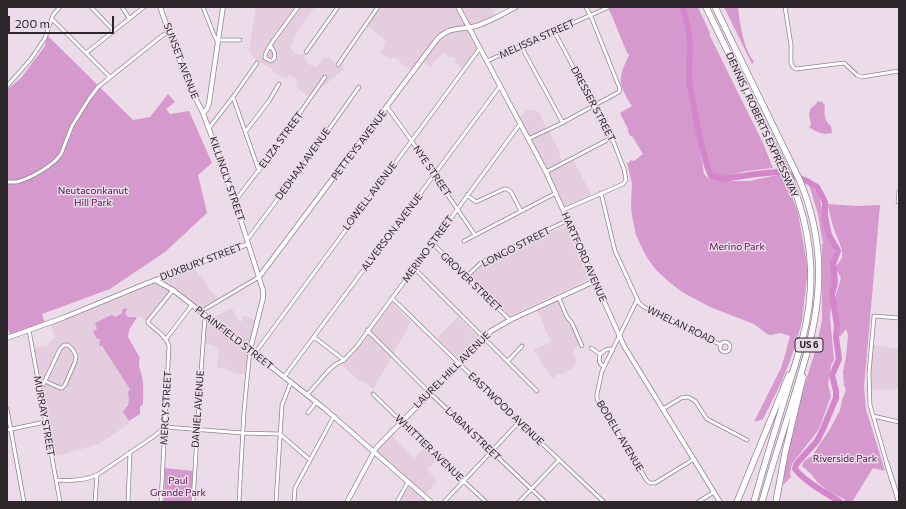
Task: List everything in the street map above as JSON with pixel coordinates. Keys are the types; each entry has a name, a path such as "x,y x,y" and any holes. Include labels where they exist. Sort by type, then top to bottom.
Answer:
{"highway":[{"name":"DENNIS J. ROBERTS EXPRESSWAY","path":"706,7 791,181 805,224 810,262 810,293 803,337 754,502"},
{"name":"DENNIS J. ROBERTS EXPRESSWAY","path":"715,7 801,184 813,225 818,251 819,284 810,342 762,502"},
{"path":"737,501 803,337"},
{"path":"776,502 785,453 810,342"}],"main road":[{"name":"SUNSET AVENUE","path":"160,7 187,80 203,113"},
{"path":"203,113 209,104 223,7"},
{"name":"HARTFORD AVENUE","path":"458,7 546,172 619,336 720,502"},
{"name":"PETTEYS AVENUE","path":"259,278 438,38 450,30 476,26 484,23 516,7"},
{"name":"KILLINGLY STREET","path":"203,113 235,201 263,290 263,298 255,327 256,344 250,350"},
{"name":"DUXBURY STREET","path":"154,280 248,242"},
{"path":"7,338 65,317 154,280"},
{"name":"PLAINFIELD STREET","path":"154,280 173,290 334,416 431,502"},
{"name":"LAUREL HILL AVENUE","path":"347,502 376,448 494,329 510,320 595,281"},
{"path":"887,464 899,502"}],"street":[{"path":"7,86 31,59 42,43 53,15 60,7"},
{"path":"91,7 114,31"},
{"path":"122,7 129,18"},
{"path":"86,53 144,7"},
{"path":"203,7 214,35 219,41 240,40"},
{"path":"270,45 275,54 274,60 271,62 265,58 264,55 270,45 298,7"},
{"path":"306,52 338,7"},
{"path":"338,65 378,7"},
{"path":"528,139 563,123 620,92 586,7"},
{"name":"MELISSA STREET","path":"486,61 609,7"},
{"path":"785,7 791,46 791,63 796,69 830,66 844,63 857,75 862,77 899,71"},
{"path":"52,19 110,77"},
{"name":"DRESSER STREET","path":"554,31 611,138 623,164 626,180 623,184 600,193"},
{"path":"7,182 16,182 38,173 58,158 76,119 96,90 110,77 163,35 169,32"},
{"path":"521,46 563,123"},
{"name":"LOWELL AVENUE","path":"250,350 255,351 258,349 256,344 412,140 480,48"},
{"path":"209,128 257,63"},
{"name":"ELIZA STREET","path":"235,201 294,124 297,117 325,77"},
{"path":"246,132 279,84"},
{"name":"ALVERSON AVENUE","path":"284,377 500,86"},
{"name":"DEDHAM AVENUE","path":"248,242 359,87"},
{"path":"233,97 259,170"},
{"name":"NYE STREET","path":"387,107 412,140 475,235"},
{"name":"MERINO STREET","path":"306,395 330,368 344,360 356,346 520,124"},
{"path":"546,172 611,138"},
{"path":"467,195 476,202 507,189 521,211"},
{"path":"898,202 899,191"},
{"path":"464,241 556,193"},
{"path":"563,210 600,193"},
{"name":"WHELAN ROAD","path":"600,193 614,248 640,304 721,344"},
{"name":"LONGO STREET","path":"466,277 482,262 568,220"},
{"name":"GROVER STREET","path":"432,243 510,320"},
{"path":"414,268 537,391"},
{"path":"200,312 259,278"},
{"path":"173,290 148,321 148,324 166,339 192,305"},
{"name":"EASTWOOD AVENUE","path":"392,298 519,422 604,502"},
{"path":"559,298 582,346"},
{"name":"BODELL AVENUE","path":"637,300 601,374 597,399 650,484 694,459"},
{"name":"DANIEL AVENUE","path":"193,502 205,316"},
{"path":"887,464 870,405 869,373 874,316 899,318"},
{"name":"MURRAY STREET","path":"29,330 60,502"},
{"name":"LABAN STREET","path":"367,330 545,502"},
{"path":"314,337 344,360"},
{"name":"MERCY STREET","path":"161,502 169,346 166,339"},
{"path":"39,388 45,382 60,349 67,344 74,352 76,360 65,385 62,388 58,388 45,382"},
{"path":"508,361 522,346"},
{"path":"591,348 600,354"},
{"path":"604,367 600,364 600,354 610,348 613,350"},
{"path":"239,502 242,433 250,350"},
{"path":"276,502 282,406 291,382"},
{"name":"WHITTIER AVENUE","path":"373,394 486,502"},
{"path":"663,409 681,398 690,398 695,401 708,420 747,440"},
{"path":"308,413 316,402"},
{"path":"7,409 9,429 24,502"},
{"path":"294,502 295,488 334,416"},
{"path":"873,416 899,422"},
{"path":"9,429 45,422"},
{"path":"444,502 519,422"},
{"path":"56,480 67,481 84,479 97,475 153,437 165,427 242,433 280,434 310,460"},
{"path":"128,502 130,452"},
{"path":"519,502 559,460"},
{"path":"95,502 97,475"},
{"path":"397,502 408,482"},
{"path":"698,502 714,492"}],"shaded area":[{"path":"256,7 315,7 295,34 296,35 290,47 294,53 301,55 304,54 306,61 310,65 317,67 325,57 328,57 335,63 340,64 344,69 309,97 295,86 298,81 295,78 290,75 286,79 256,60 249,51"},
{"path":"378,7 491,7 496,18 469,27 479,49 463,69 455,63 455,59 443,53 430,67 421,61 412,72 394,57 391,59 382,54 381,51 386,42 366,25"},
{"path":"527,110 536,110 534,113 539,112 560,153 559,156 563,163 573,159 592,198 563,211 517,119"},
{"path":"565,226 589,279 510,316 471,277 484,264"},
{"path":"194,266 199,277 201,276 219,300 200,312 173,292 148,321 140,317 128,317 125,313 122,313 115,317 110,316 95,322 98,329 93,331 100,338 102,346 131,389 128,405 123,409 123,412 130,423 99,444 61,455 52,456 33,348 49,346 48,343 55,337 50,323"},
{"path":"557,298 580,344 574,349 573,354 576,359 575,366 565,373 557,375 553,378 540,362 539,356 533,350 551,342 536,308"},
{"path":"392,302 411,322 373,390 362,380 360,382 342,365 347,361"},
{"path":"232,309 240,322 242,321 243,315 256,320 247,375 228,371 224,366 221,369 218,368 218,348 213,345 203,344 205,318 212,322 217,315"},
{"path":"458,317 478,337 458,358 437,338"},
{"path":"871,344 899,349 899,389 870,389"},
{"path":"389,433 414,458 426,447 437,458 433,464 427,468 437,481 424,497 429,502 397,502 408,484 373,450"}],"green space":[{"name":"Merino Park","path":"698,7 710,33 709,34 763,143 773,168 746,171 723,177 718,177 712,174 709,170 705,160 690,75 692,57 691,35 688,70 704,174 708,178 721,181 750,181 782,174 786,180 798,213 808,269 802,321 798,336 781,383 763,419 754,422 781,368 790,336 781,333 770,335 767,334 754,324 710,307 682,292 657,271 648,259 636,235 631,204 632,184 627,163 630,162 630,160 634,161 643,154 632,136 630,136 620,113 632,106 621,84 622,71 629,55 608,8"},
{"path":"724,7 738,7 741,28 747,50 754,62 752,64"},
{"name":"Neutaconkanut Hill Park","path":"47,35 133,120 150,117 168,94 175,102 166,109 170,114 189,111 212,163 198,175 207,213 165,252 110,289 42,314 45,324 11,337 7,327 7,88 8,89 21,78 45,46"},
{"path":"818,101 825,105 825,117 831,126 832,133 820,133 809,127 811,125 809,114 811,108"},
{"name":"Riverside Park","path":"809,185 819,195 824,218 834,244 834,278 830,317 834,360 831,365 828,384 831,396 819,429 792,464 790,473 791,477 783,485 784,472 793,429 800,400 817,345 822,320 823,244 818,214"},
{"name":"Riverside Park","path":"828,204 857,206 880,205 864,387 866,409 885,471 873,468 852,502 845,502 844,499 829,492 802,466 804,461 812,456 830,429 840,410 846,390 843,372 848,335 846,329 840,337 837,332 835,298 841,278 835,268 842,254 841,246 829,213"},
{"path":"126,308 127,310 125,313 128,317 137,317 129,330 128,337 140,358 139,366 143,380 143,404 140,407 140,414 129,421 123,412 128,405 128,392 130,389 102,346 99,346 100,339 97,339 93,331 97,329 95,323 112,315 115,317 121,314 122,310"},
{"name":"Paul Grande Park","path":"165,468 193,471 191,502 164,502"}],"waterway":[{"path":"683,7 690,41 689,81 700,139 711,176 723,179 778,172 797,177 817,187 825,202 825,216 829,235 838,251 833,264 835,282 832,295 837,325 836,337 839,359 832,375 836,398 817,441 798,462 795,469 810,483 840,502"}]}
